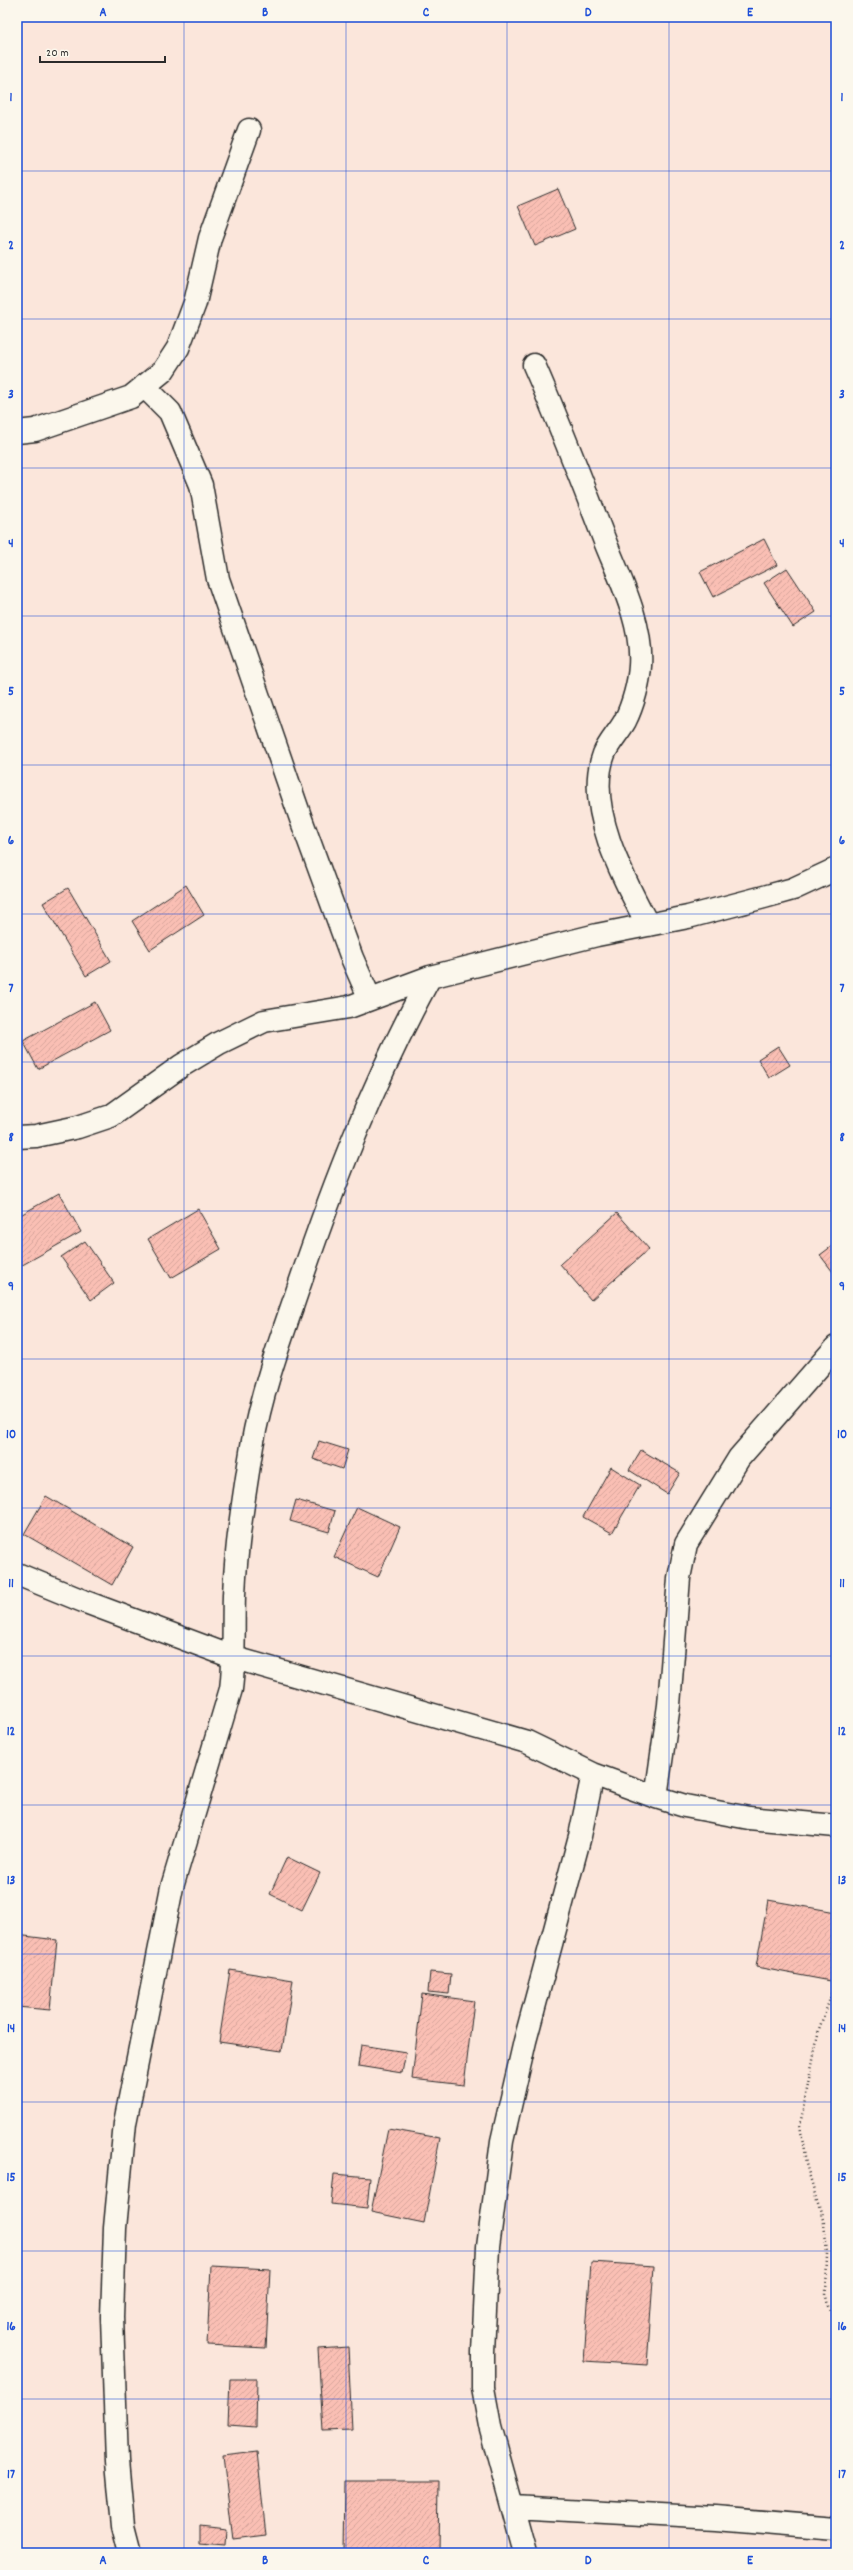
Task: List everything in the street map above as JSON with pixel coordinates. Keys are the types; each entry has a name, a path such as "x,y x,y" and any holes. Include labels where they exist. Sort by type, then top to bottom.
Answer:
{"street":[{"path":"17,432 35,430 131,397 163,371 178,348 195,303 210,238 249,130"},
{"path":"534,365 564,432 636,626 640,665 633,699 625,721 604,754 598,786 606,825 621,874 648,925"},
{"path":"144,386 170,412 200,485 218,579 301,819 352,958 370,999"},
{"path":"17,1137 36,1136 78,1127 111,1116 181,1066 218,1043 264,1021 324,1012 370,999 430,977 648,925 688,917 764,897 835,873"},
{"path":"130,2553 123,2526 117,2462 112,2317 115,2228 125,2123 172,1887 220,1731 231,1689 235,1658 234,1596 238,1537 252,1444 269,1376 333,1187 367,1102 396,1038 430,977"},
{"path":"656,1797 669,1704 680,1578 686,1544 740,1458 836,1347"},
{"path":"17,1574 83,1601 235,1658 527,1742 593,1774 685,1806 749,1818 836,1826"},
{"path":"525,2553 490,2426 483,2388 482,2352 494,2191 502,2141 525,2041 580,1836 593,1774"},
{"path":"513,2507 716,2518 836,2528"}],"path":[{"path":"836,1982 819,2029 800,2125 806,2164 824,2223 827,2253 826,2296 828,2306 836,2319"}],"building":[{"path":"558,189 575,229 535,246 518,206"},
{"path":"764,539 777,565 713,597 700,572"},
{"path":"787,568 816,612 793,627 764,583"},
{"path":"186,885 204,915 150,950 132,921"},
{"path":"68,888 111,961 86,976 43,903"},
{"path":"95,1002 110,1030 38,1069 23,1041"},
{"path":"778,1046 790,1065 769,1078 758,1059"},
{"path":"59,1193 81,1232 17,1268 17,1217"},
{"path":"198,1209 221,1249 171,1278 148,1239"},
{"path":"617,1213 649,1249 591,1300 560,1264"},
{"path":"85,1241 114,1283 91,1300 61,1257"},
{"path":"836,1243 836,1276 820,1255"},
{"path":"319,1441 348,1450 342,1469 313,1459"},
{"path":"641,1450 680,1473 667,1494 629,1470"},
{"path":"611,1467 640,1485 612,1533 583,1517"},
{"path":"46,1496 133,1547 112,1585 24,1534"},
{"path":"296,1500 335,1511 329,1532 290,1521"},
{"path":"357,1507 400,1527 378,1577 334,1557"},
{"path":"287,1857 320,1873 302,1910 270,1894"},
{"path":"768,1900 836,1912 836,1982 756,1967"},
{"path":"17,1935 57,1940 50,2010 17,2007"},
{"path":"230,1970 293,1980 282,2051 219,2042"},
{"path":"430,1972 451,1974 449,1994 428,1992"},
{"path":"422,1994 474,2001 464,2085 412,2079"},
{"path":"361,2045 406,2052 402,2073 358,2066"},
{"path":"388,2129 440,2138 424,2223 371,2212"},
{"path":"334,2174 370,2177 367,2208 331,2204"},
{"path":"591,2262 654,2266 647,2365 584,2361"},
{"path":"211,2266 270,2269 266,2348 207,2345"},
{"path":"348,2347 352,2430 323,2431 318,2349"},
{"path":"230,2379 257,2379 256,2427 228,2425"},
{"path":"257,2452 266,2535 233,2539 223,2456"},
{"path":"345,2481 439,2481 438,2553 344,2553"},
{"path":"200,2525 226,2528 225,2545 200,2543"}]}
